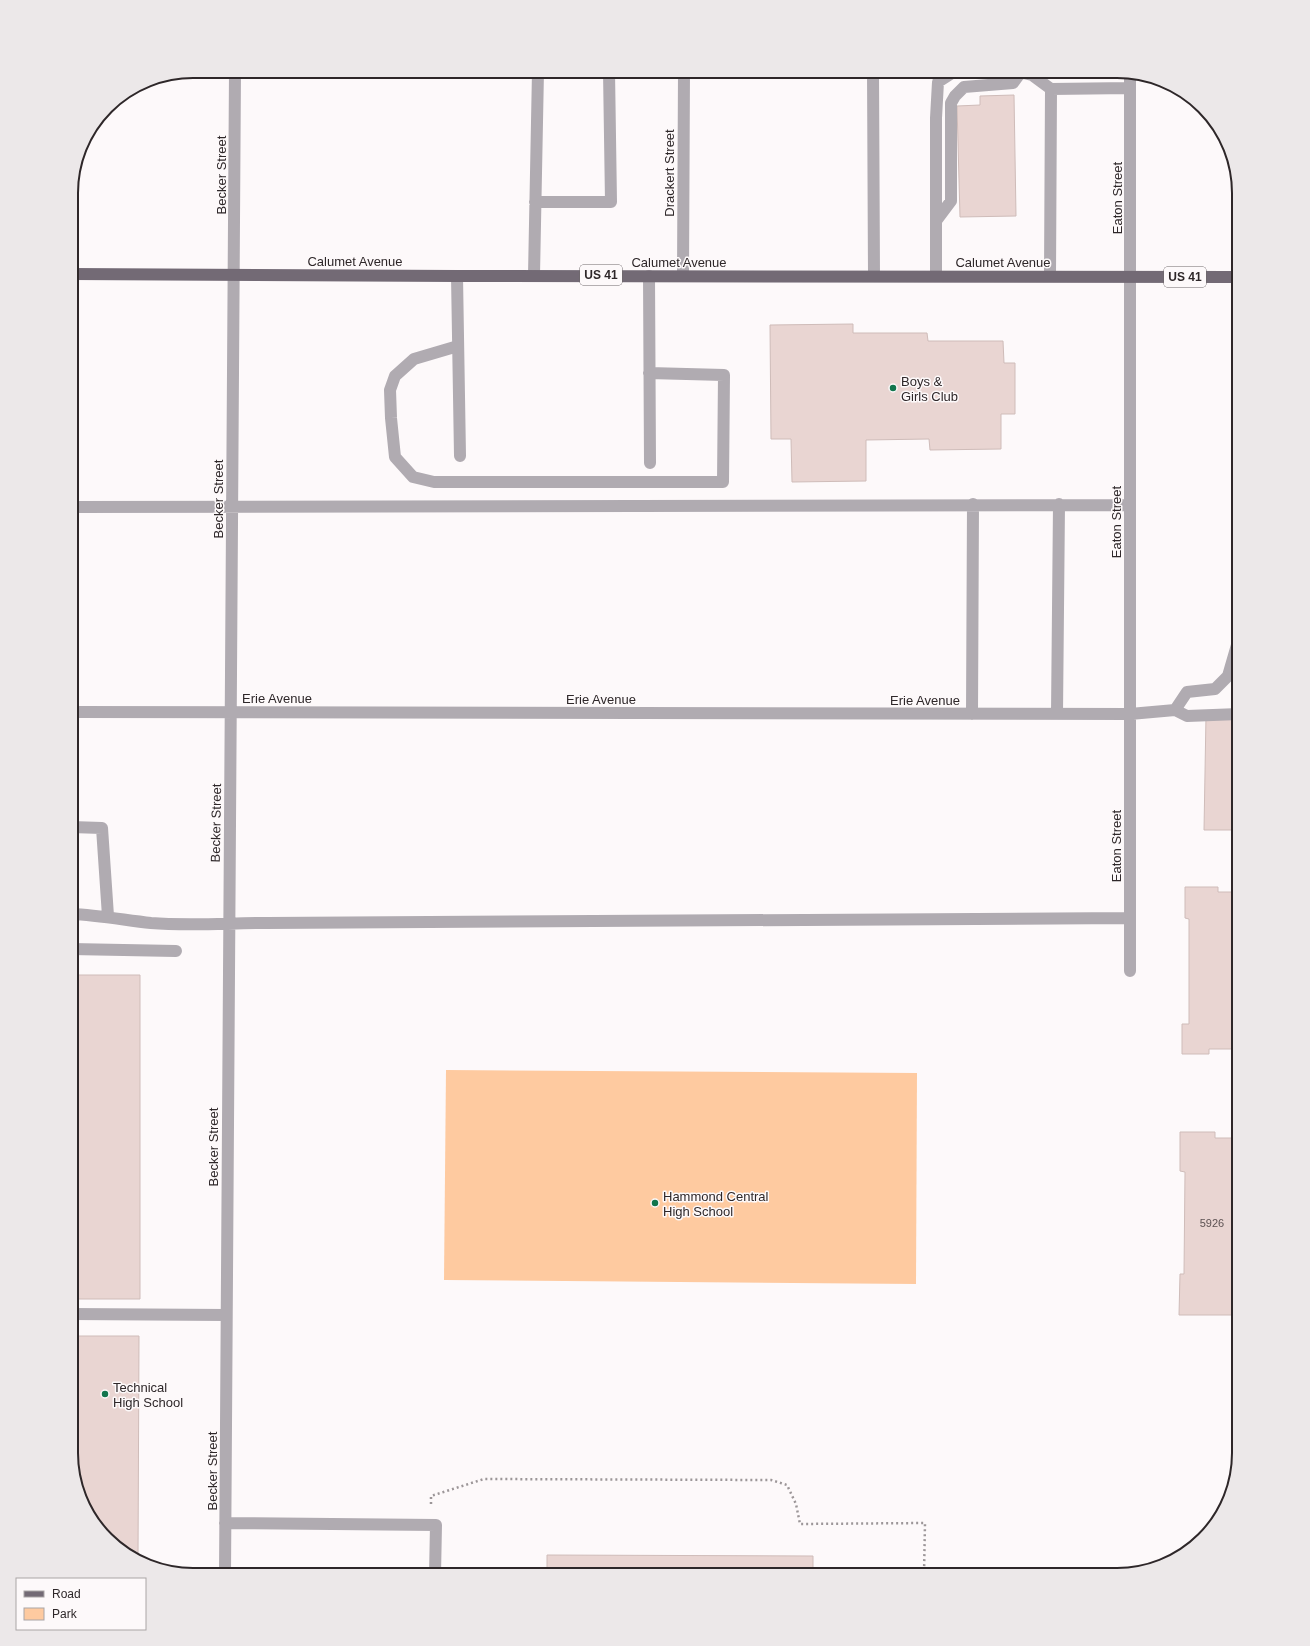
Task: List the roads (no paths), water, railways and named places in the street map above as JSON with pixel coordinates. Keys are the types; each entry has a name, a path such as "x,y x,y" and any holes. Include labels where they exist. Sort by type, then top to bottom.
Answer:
{"main road":[{"name":"Calumet Avenue","path":"78,274 1232,277"}],"street":[{"name":"Becker Street","path":"225,1568 235,78"},
{"path":"534,275 538,78"},
{"path":"535,202 611,202 609,78"},
{"name":"Drackert Street","path":"683,276 684,78"},
{"path":"873,78 874,276"},
{"path":"936,276 936,118 938,82 944,78"},
{"path":"936,221 951,201 951,103 955,96 964,87 1012,83 1015,78"},
{"path":"1036,78 1051,89 1130,88"},
{"name":"Eaton Street","path":"1130,79 1130,971"},
{"path":"1050,276 1051,89"},
{"path":"457,276 460,456"},
{"path":"649,276 650,463"},
{"path":"458,346 414,358 395,376 390,390 395,457 413,477 434,482 723,482 724,375 649,373"},
{"path":"972,714 973,504"},
{"path":"78,508 973,504 1130,505"},
{"path":"1057,714 1059,504"},
{"path":"1232,662 1228,676 1215,689 1187,692 1175,710 1187,716 1232,714"},
{"name":"Erie Avenue","path":"78,712 1130,714 1175,710"},
{"path":"78,827 102,828 108,916"},
{"path":"78,914 108,916 150,923 192,924 1130,918"},
{"path":"78,949 176,951"},
{"path":"78,1314 226,1316"},
{"path":"225,1523 436,1525 435,1568"}],"place":[{"name":"Boys & Girls Club","path":"893,388"},
{"name":"Hammond Central High School","path":"655,1203"},
{"name":"Technical High School","path":"105,1394"}]}
